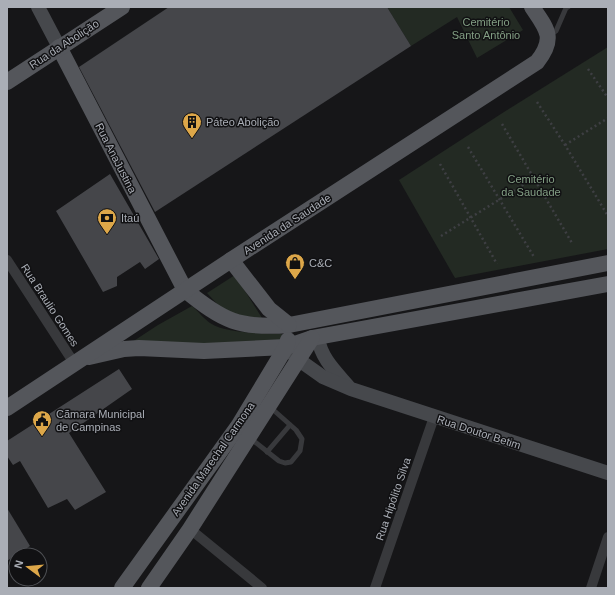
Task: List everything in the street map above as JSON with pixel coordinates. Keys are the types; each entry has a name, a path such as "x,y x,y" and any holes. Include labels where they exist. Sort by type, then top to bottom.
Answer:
{"main road":[{"name":"Rua da Abolição","path":"7,82 122,7"},
{"path":"532,7 547,33"},
{"name":"Avenida da Saudade","path":"7,408 185,290 537,62 544,54 547,45 547,33"},
{"name":"Rua AnaJustina","path":"59,47 185,290 208,309 225,318 244,324 267,326 292,324 608,263"},
{"path":"231,260 269,309 292,324"},
{"path":"77,361 124,349 139,348 204,351 286,347 315,338 608,284"},
{"name":"Avenida Marechal Carmona","path":"122,588 239,425 286,347 292,324"},
{"name":"Avenida Marechal Carmona","path":"149,588 190,529 299,360 315,338"}],"street":[{"path":"38,7 59,47"},
{"name":"Rua Braulio Gomes","path":"7,260 77,361"},
{"path":"315,338 324,358 351,389"},
{"name":"Rua Doutor Betim","path":"286,347 299,360 323,377 351,389 608,473"},
{"name":"Rua Hipólito Silva","path":"374,588 434,417"},
{"path":"190,529 262,588"},
{"path":"591,588 608,537"}],"lane":[{"path":"547,33 556,31 566,7"},
{"path":"250,437 280,461 291,462 300,451 302,440 290,425 269,407"},
{"path":"268,452 290,425"}],"path":[{"path":"588,69 608,98"},
{"path":"537,102 566,145 608,216"},
{"path":"566,145 608,118"},
{"path":"502,124 572,243"},
{"path":"468,147 534,257"},
{"path":"440,164 497,264"},
{"path":"441,236 534,178"}],"green space":[{"name":"Cemitério Santo Antônio","path":"387,7 509,7 523,30 477,58 457,17 411,46"},
{"name":"Cemitério da Saudade","path":"608,47 608,249 455,278 399,180"},
{"path":"235,275 262,318 235,316 218,305 207,293"},
{"path":"192,306 210,323 217,327 235,331 282,334 280,340 200,348 129,344 158,325"}],"building":[{"name":"Páteo Abolição","path":"169,7 387,7 411,46 155,212 79,67"},
{"name":"Itaú","path":"110,174 159,259 145,269 140,262 117,277 117,286 103,292 56,211"},
{"name":"Cãmara Municipal de Campinas","path":"119,369 132,389 69,433 106,492 75,510 67,499 48,508 20,461 13,465 7,456 7,441"},
{"path":"7,508 30,546 8,547 7,561"}],"place":[{"name":"Páteo Abolição","path":"192,139"},
{"name":"Itaú","path":"107,235"},
{"name":"C&C","path":"295,280"},
{"name":"Cãmara Municipal de Campinas","path":"42,437"}]}
